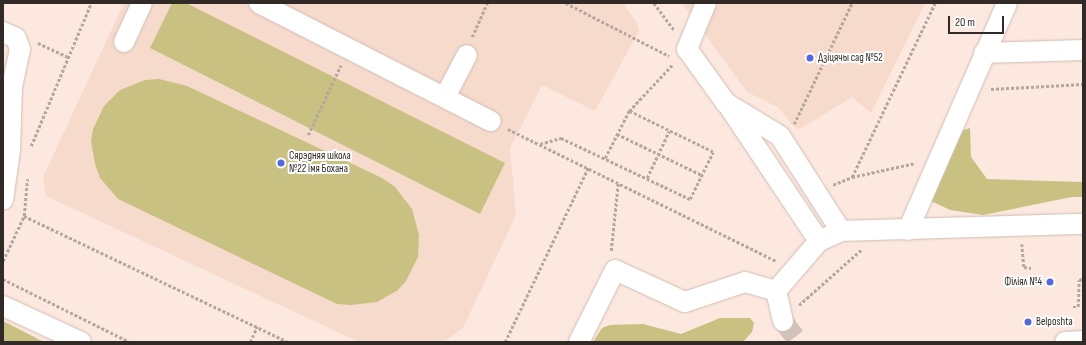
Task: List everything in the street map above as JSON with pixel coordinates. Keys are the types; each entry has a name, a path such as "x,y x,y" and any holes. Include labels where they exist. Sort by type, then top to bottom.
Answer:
{"street":[{"path":"124,42 142,3"},
{"path":"259,3 498,124"},
{"path":"706,3 687,49 726,103 819,241"},
{"path":"908,230 1006,3"},
{"path":"3,200 10,150 7,85 20,49 10,35"},
{"path":"984,53 1083,50"},
{"path":"445,97 467,55"},
{"path":"726,103 780,136 841,231"},
{"path":"776,291 819,241 841,231 1083,224"},
{"path":"579,342 615,270 684,302 745,282 776,291 788,316"},
{"path":"3,306 81,342"},
{"path":"1065,342 1083,341"}],"path":[{"path":"28,153 91,3"},
{"path":"467,55 472,37 487,3"},
{"path":"566,3 677,60 628,112 605,158"},
{"path":"654,3 687,49"},
{"path":"780,136 792,126 852,3"},
{"path":"935,3 852,177 939,158"},
{"path":"10,35 28,38 68,58"},
{"path":"308,135 335,79"},
{"path":"968,90 1083,84"},
{"path":"539,144 561,138 690,199 713,152 628,112"},
{"path":"498,124 794,270"},
{"path":"647,178 669,131"},
{"path":"617,134 702,175"},
{"path":"505,342 588,168"},
{"path":"3,261 24,216 27,176"},
{"path":"611,253 618,183"},
{"path":"24,216 288,342"},
{"path":"1022,242 1024,267 1031,268"},
{"path":"788,316 864,246"},
{"path":"3,279 130,342"},
{"path":"1073,307 1078,307 1078,280 1083,279"},
{"path":"250,342 257,327"}],"shaded area":[{"name":"Сярэдняя школа №22 імя Бохана","path":"124,3 623,3 637,23 639,31 595,111 542,85 510,148 516,215 463,328 444,342 359,342 46,196 43,177"},
{"path":"172,3 186,3 505,163 480,214 150,48"},
{"name":"Дзіцячы сад №52","path":"682,3 925,3 871,113 852,97 800,129 793,126 779,108 747,92"},
{"path":"159,79 187,86 382,178 395,187 412,209 419,235 418,257 406,281 398,290 377,302 351,305 337,304 118,199 100,178 95,164 91,141 93,129 104,106 120,90 145,80"},
{"path":"970,128 971,157 987,179 1083,182 1083,197 1072,197 983,215 950,210 929,200 958,132"},
{"path":"720,318 750,318 754,323 752,332 743,342 593,342 602,328 610,325 643,324 681,334"},
{"path":"3,321 44,342 3,342"}],"tunnel":[{"path":"783,321 799,342"}],"place":[{"name":"Дзіцячы сад №52","path":"810,58"},
{"name":"Сярэдняя школа №22 імя Бохана","path":"281,163"},
{"name":"Філіял №4","path":"1050,282"},
{"name":"Belposhta","path":"1028,322"}]}
